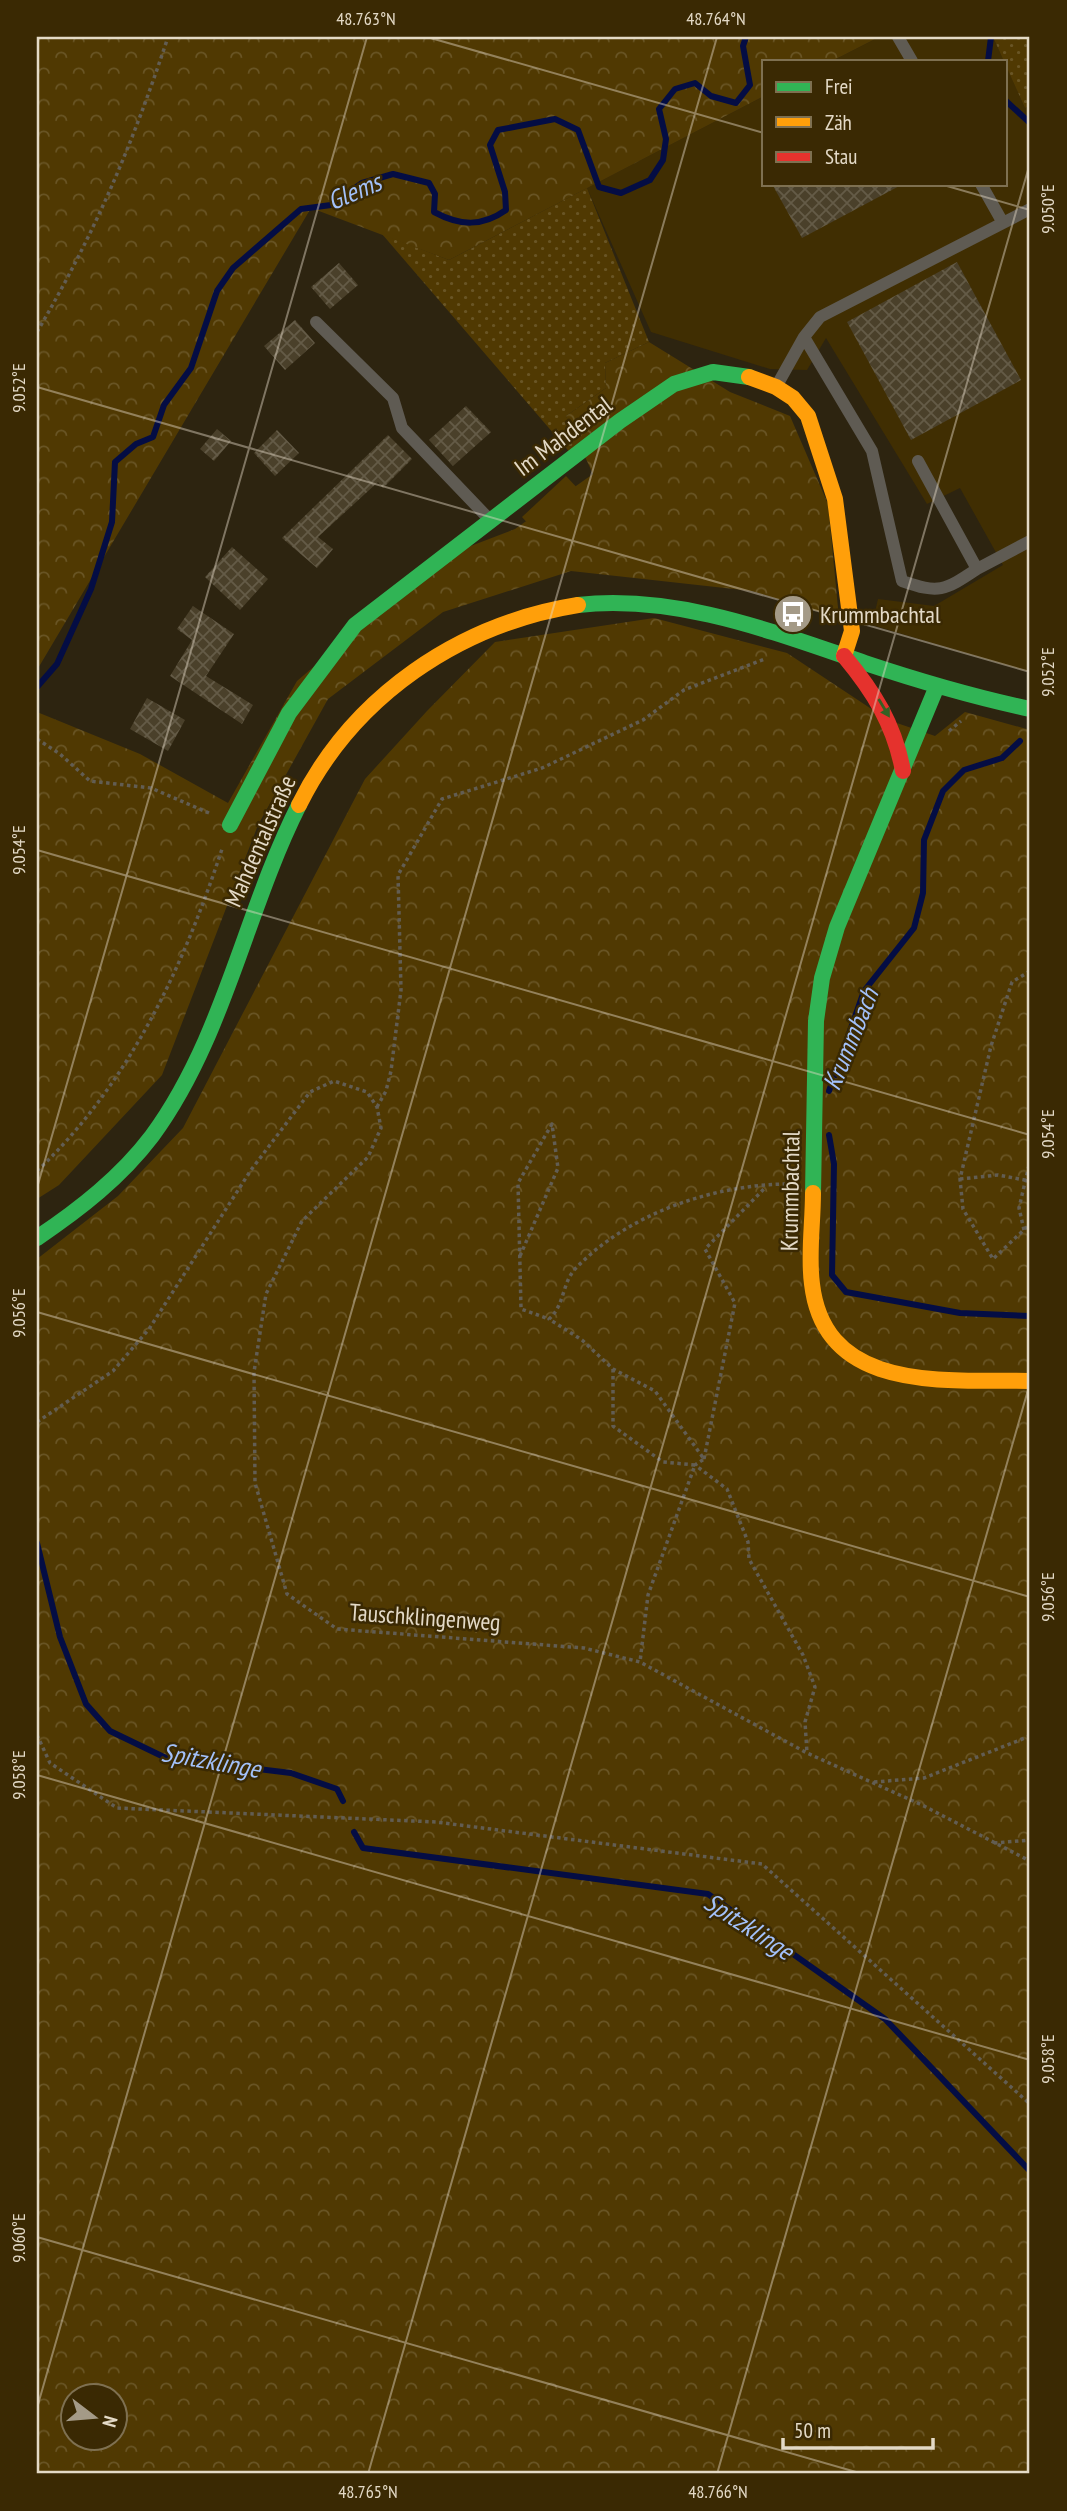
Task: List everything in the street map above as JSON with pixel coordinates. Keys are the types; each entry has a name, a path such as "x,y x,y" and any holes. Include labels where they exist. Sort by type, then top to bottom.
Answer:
{"street":[{"name":"Im Mahdental","path":"230,825 289,713 355,625 674,384 713,372 748,376 776,387 793,398 808,416 835,499 852,631 844,656"},
{"name":"Mahdentalstraße","path":"37,1238 100,1193 141,1151 164,1118 202,1048 266,874 294,808 338,741 388,688 421,664 462,641 508,622 570,607 625,603 663,607 777,634 937,686 1030,709"},
{"path":"844,656 886,710 897,731 903,771"},
{"name":"Krummbachtal","path":"937,686 837,927 822,978 817,1021 812,1284 822,1317 834,1338 855,1358 884,1373 920,1378 1030,1381"}],"lane":[{"path":"898,37 911,60"},
{"path":"982,186 1003,223"},
{"path":"776,387 804,337 820,317 1030,209"},
{"path":"316,322 393,398 402,428 491,520"},
{"path":"804,337 872,451 902,581 930,591 956,583 1030,541"},
{"path":"918,461 977,569"}],"path":[{"path":"37,332 78,263 119,177 168,37"},
{"name":"Tauschklingenweg","path":"777,634 770,657 684,690 643,720 542,768 442,799 398,875 401,990 391,1070 377,1107 381,1128 368,1157 302,1221 266,1294 254,1372 255,1483 287,1594 337,1629 584,1648 640,1662 807,1753 1030,1861"},
{"path":"37,739 60,754 90,781 151,788 189,802 230,825 188,943 131,1057 87,1116 37,1171"},
{"path":"1030,971 1012,982 991,1046 960,1179 963,1209 993,1259 1030,1224"},
{"path":"37,1422 113,1371 149,1329 251,1170 310,1092 334,1082 348,1084 367,1092 377,1107"},
{"path":"520,1256 558,1168 552,1124 518,1183 521,1309 549,1319 582,1340 613,1369 654,1391 704,1459"},
{"path":"1024,1230 1019,1208 1028,1181 1030,1161"},
{"path":"960,1179 998,1175 1028,1181"},
{"path":"549,1319 559,1310 573,1271 603,1242 624,1229 719,1191 813,1184"},
{"path":"640,1662 648,1595 695,1465 704,1459 735,1303 705,1249 766,1187"},
{"path":"613,1369 613,1426 663,1462 695,1465 727,1489 748,1542 749,1559 803,1655 815,1687 805,1722 807,1753"},
{"path":"37,1735 50,1763 117,1808 436,1822 762,1864 1030,2104"},
{"path":"872,1783 924,1778 1030,1736"},
{"path":"993,1843 1030,1840"}],"shaded area":[{"path":"879,37 993,37 1004,60 834,60"},
{"path":"1007,67 1025,108 1030,106 1030,672 872,625 878,599 934,606 1003,565 960,488 927,504 826,338 807,370 770,369 651,332 587,188 762,97 762,186 1007,186"}],"green space":[{"path":"37,37 879,37 834,60 762,60 762,97 449,260 311,208 37,670"},
{"path":"993,37 1030,37 1030,106 1025,108 1007,68 1007,60 1003,60"},
{"path":"587,188 649,342 605,363 606,388 566,416 583,450 573,456 382,234 449,260"},
{"path":"649,342 730,392 790,416 828,504 839,618 752,591 571,571 443,612 328,699 258,825 162,1075 59,1185 37,1199 37,712 140,754 228,803 297,681 442,557 515,529 593,474 566,416 606,388 605,363"},
{"path":"566,476 582,493 538,535 522,517"},
{"path":"654,618 787,653 888,720 935,736 965,712 1030,730 1030,2474 37,2474 37,1259 118,1196 183,1128 365,779 495,642"}],"building":[{"path":"773,186 899,186 802,238"},
{"path":"957,262 1021,380 911,440 847,322"},
{"path":"339,263 358,285 330,309 311,287"},
{"path":"295,320 315,343 285,370 264,346"},
{"path":"466,406 491,432 453,466 429,440"},
{"path":"217,429 231,441 214,461 200,449"},
{"path":"277,430 299,453 275,476 254,453"},
{"path":"388,435 412,459 383,488 378,482 318,537 333,549 317,568 282,538"},
{"path":"232,547 268,579 240,610 205,577"},
{"path":"193,606 234,634 206,676 253,705 242,724 170,676 192,640 177,629"},
{"path":"147,698 185,720 168,751 130,729"}],"waterway":[{"name":"Glems","path":"37,687 57,664 91,589 112,522 115,462 136,444 153,437 164,405 191,368 217,291 233,268 301,209 331,205 362,183 393,174 429,183 435,194 434,212 444,217 471,223 497,216 506,210 505,192 490,145 498,130 555,119 578,130 599,187 621,193 650,180 663,160 666,139 659,109 675,89 695,83 711,96 736,103 750,85 743,46 746,37"},
{"name":"Glems","path":"988,60 991,37"},
{"name":"Glems","path":"1007,102 1030,123"},
{"name":"Krummbach","path":"829,1091 864,991 914,928 923,893 924,840 943,791 964,770 1002,758 1020,741"},
{"name":"Krummbach","path":"829,1135 834,1164 832,1275 846,1292 960,1313 1030,1316"},
{"name":"Spitzklinge","path":"37,1543 60,1637 86,1704 110,1731 166,1758 291,1773 337,1789 343,1801"},
{"name":"Spitzklinge","path":"354,1832 363,1848 708,1894 885,2019 1030,2171"}],"traffic: fast":[{"path":"230,825 289,713 355,625 620,421 674,384 713,372 749,377"},
{"path":"578,605 652,605 724,618 926,682 1030,709"},
{"path":"813,1193 816,1021 822,978 837,927 937,686"},
{"path":"37,1238 113,1179 152,1136 177,1098 216,1016 263,888 299,805"}],"traffic: slow":[{"path":"749,377 776,387 793,398 808,416 835,499 852,631 844,656"},
{"path":"299,805 322,766 349,730 380,699 414,671 452,648 492,629 534,615 578,605"},
{"path":"813,1193 812,1284 822,1320 840,1346 865,1363 896,1373 929,1379 1030,1381"}],"traffic: jam":[{"path":"844,656 881,709 894,738 903,771"}],"place":[{"name":"Krummbachtal","path":"793,614"}]}
